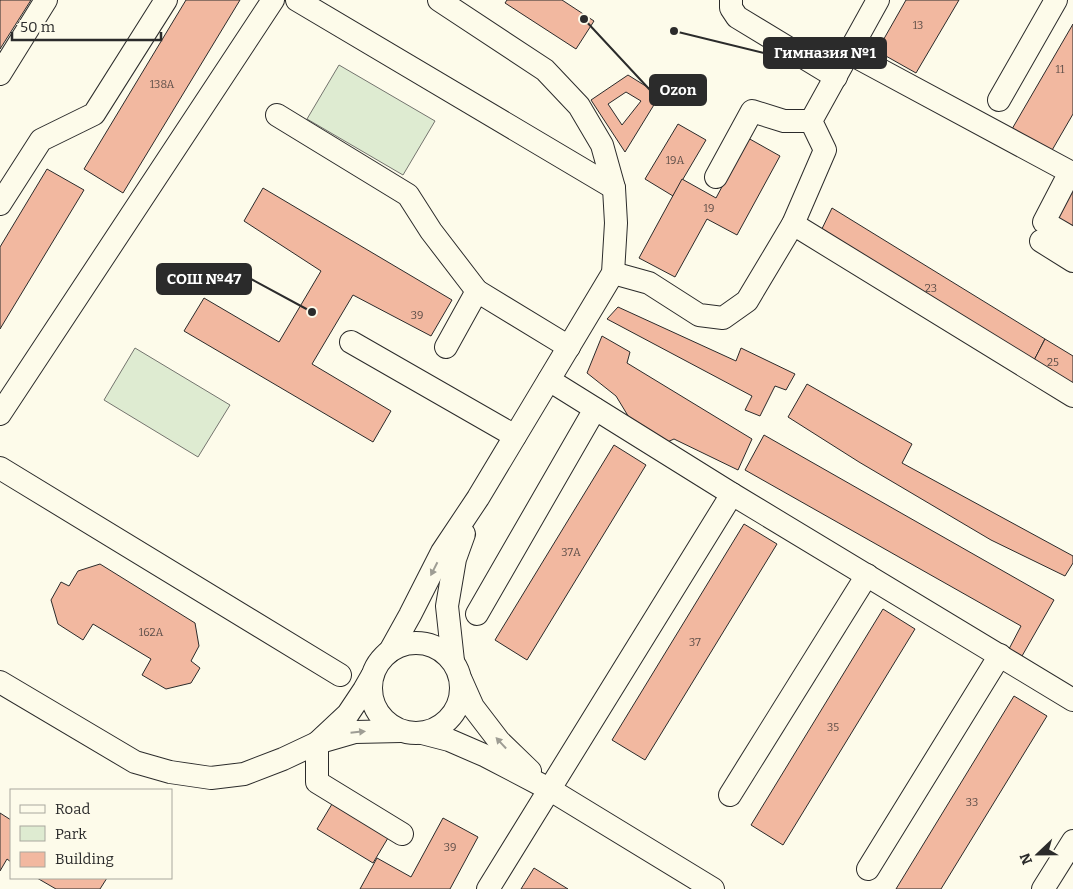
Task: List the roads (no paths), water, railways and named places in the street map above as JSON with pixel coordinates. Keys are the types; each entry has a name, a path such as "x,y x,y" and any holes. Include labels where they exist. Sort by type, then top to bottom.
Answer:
{"street":[{"path":"0,74 46,0"},
{"path":"0,204 42,140 94,114 166,0"},
{"path":"0,414 272,0"},
{"path":"298,0 614,188"},
{"path":"402,834 317,782 317,743 348,714 381,659 390,650 442,552 478,498 613,273 616,223 614,188 602,145 579,106 545,70 467,8 439,0"},
{"path":"731,0 731,8 737,17 836,77"},
{"path":"811,121 878,0"},
{"path":"999,100 1056,0"},
{"path":"849,52 1070,172 1044,222 1073,239"},
{"path":"716,177 752,111 784,121 811,121"},
{"path":"277,115 408,195 431,231 477,291 569,347"},
{"path":"613,273 649,283 699,315 723,318 747,301 793,224 825,150 811,121"},
{"path":"793,224 1073,396"},
{"path":"1041,241 1073,261"},
{"path":"446,347 477,291"},
{"path":"351,342 515,436"},
{"path":"548,380 732,494 1073,700"},
{"path":"477,614 595,409"},
{"path":"0,468 340,675"},
{"path":"488,889 548,789 732,494"},
{"path":"0,682 135,762 170,772 211,778 244,774 317,743 355,732 411,732 436,729 448,721 457,709 461,695 447,606 455,559 478,498"},
{"path":"730,795 866,575"},
{"path":"390,650 403,644 417,642 443,651 457,671 473,707 499,741 548,789"},
{"path":"868,869 1000,655"},
{"path":"373,673 371,681 372,697 377,712 388,723 411,732 449,740 486,756 548,789 713,889"},
{"path":"1043,889 1073,841"}],"place":[{"name":"Ozon","path":"584,19"},
{"name":"Гимназия №1","path":"674,31"},
{"name":"СОШ №47","path":"312,312"}]}
